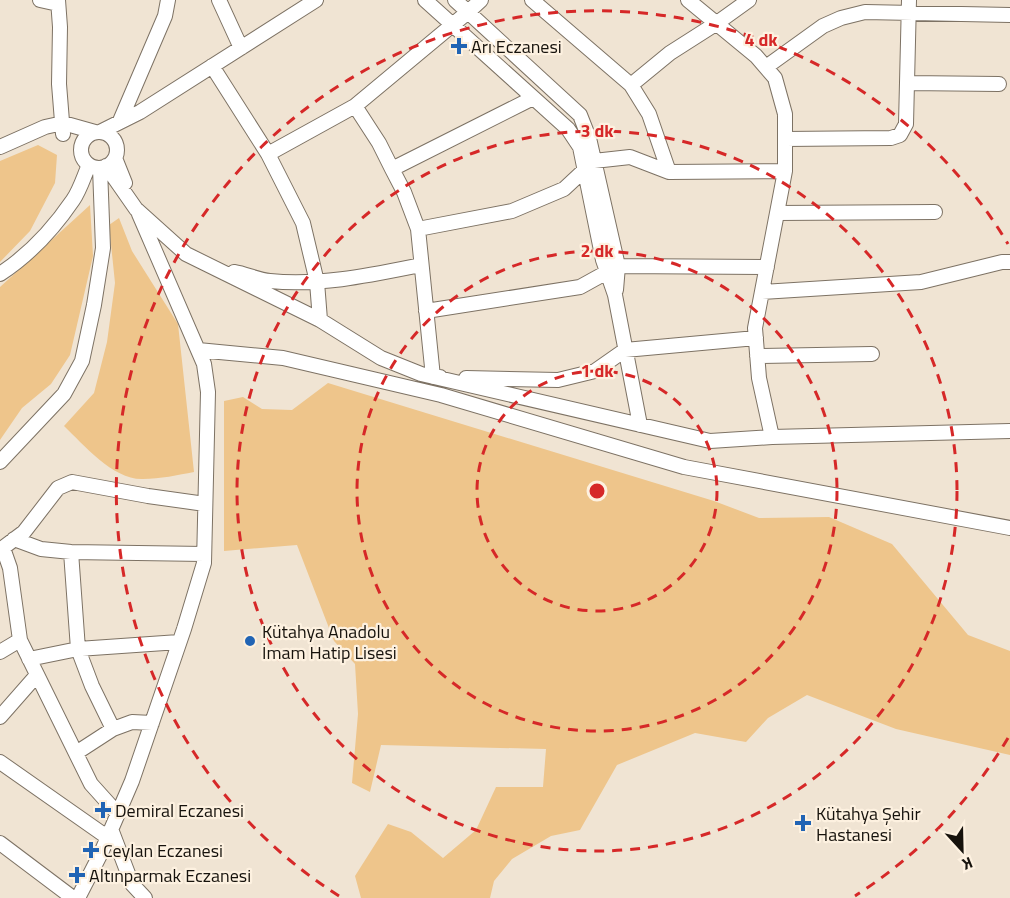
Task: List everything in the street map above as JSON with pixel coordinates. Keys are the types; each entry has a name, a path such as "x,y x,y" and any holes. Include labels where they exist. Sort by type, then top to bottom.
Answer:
{"street":[{"path":"40,0 61,1 59,84 63,129 81,148"},
{"path":"120,121 170,0"},
{"path":"78,898 132,781 204,563 208,393 204,364 136,209 105,161 82,158 81,148 85,138 140,112 316,0"},
{"path":"425,0 568,129 590,165"},
{"path":"455,0 580,114 589,138 590,165 613,269 615,295 640,424"},
{"path":"268,154 355,106 453,26 481,0"},
{"path":"532,0 631,85 649,114 669,172"},
{"path":"688,0 756,56 775,78 785,114 785,171 755,328 759,378 772,437"},
{"path":"631,85 670,53 717,24 749,0"},
{"path":"224,4 241,48"},
{"path":"765,67 823,26 841,18 865,12 909,6 1010,15"},
{"path":"785,139 891,138 900,135 906,124 909,6"},
{"path":"212,66 268,154 303,223 317,282 320,320"},
{"path":"907,83 999,84"},
{"path":"392,169 533,98"},
{"path":"355,106 379,143 404,192 417,229 433,377"},
{"path":"0,274 14,265 39,242 105,161 120,135 140,112"},
{"path":"0,462 64,394 82,361 94,305 103,248 105,161 111,136 69,123 63,129"},
{"path":"0,147 45,127 63,129"},
{"path":"417,229 512,211 564,189 590,165 630,157 669,172 785,171"},
{"path":"136,209 186,254 320,320 381,358 433,377 710,441 772,437 1010,431"},
{"path":"777,213 934,212"},
{"path":"762,292 921,282 1010,262"},
{"path":"213,268 268,281 317,282 355,279 421,265"},
{"path":"426,311 580,287 613,269 767,267"},
{"path":"433,377 558,380 595,371 625,350 756,338"},
{"path":"198,350 283,358 441,395 684,467 1010,528"},
{"path":"757,356 872,354"},
{"path":"118,814 91,784 36,676 20,639 10,568 1,549 24,532 58,488 72,482 205,504"},
{"path":"14,539 41,549 71,552 204,554"},
{"path":"71,552 78,649 92,686 113,729"},
{"path":"0,652 20,639"},
{"path":"29,659 78,649 179,642"},
{"path":"0,717 36,676"},
{"path":"76,753 113,729 132,722 152,723"},
{"path":"0,762 109,833 132,884 145,898"},
{"path":"0,843 73,898"}],"shaded area":[{"path":"38,145 57,155 55,183 30,231 0,262 0,161"},
{"path":"90,205 93,256 70,355 51,384 22,408 0,440 0,287"},
{"path":"119,218 132,251 178,324 194,472 156,478 132,478 110,468 64,426 94,393 107,342 115,283 109,225"},
{"path":"328,383 714,501 759,518 829,517 892,544 968,635 1010,651 1010,755 896,729 807,695 768,718 746,742 695,733 617,765 580,830 551,836 512,859 494,881 490,898 361,898 355,876 388,824 411,832 443,858 476,830 496,787 543,787 546,749 381,745 370,792 352,783 358,714 355,664 334,641 297,545 224,551 224,401 243,397 262,409 292,410"}],"place":[{"name":"Arı Eczanesi","path":"459,46"},
{"name":"Kütahya Anadolu İmam Hatip Lisesi","path":"250,641"},
{"name":"Demiral Eczanesi","path":"103,810"},
{"name":"Kütahya Şehir Hastanesi","path":"803,823"},
{"name":"Ceylan Eczanesi","path":"91,850"},
{"name":"Altınparmak Eczanesi","path":"77,875"}]}
